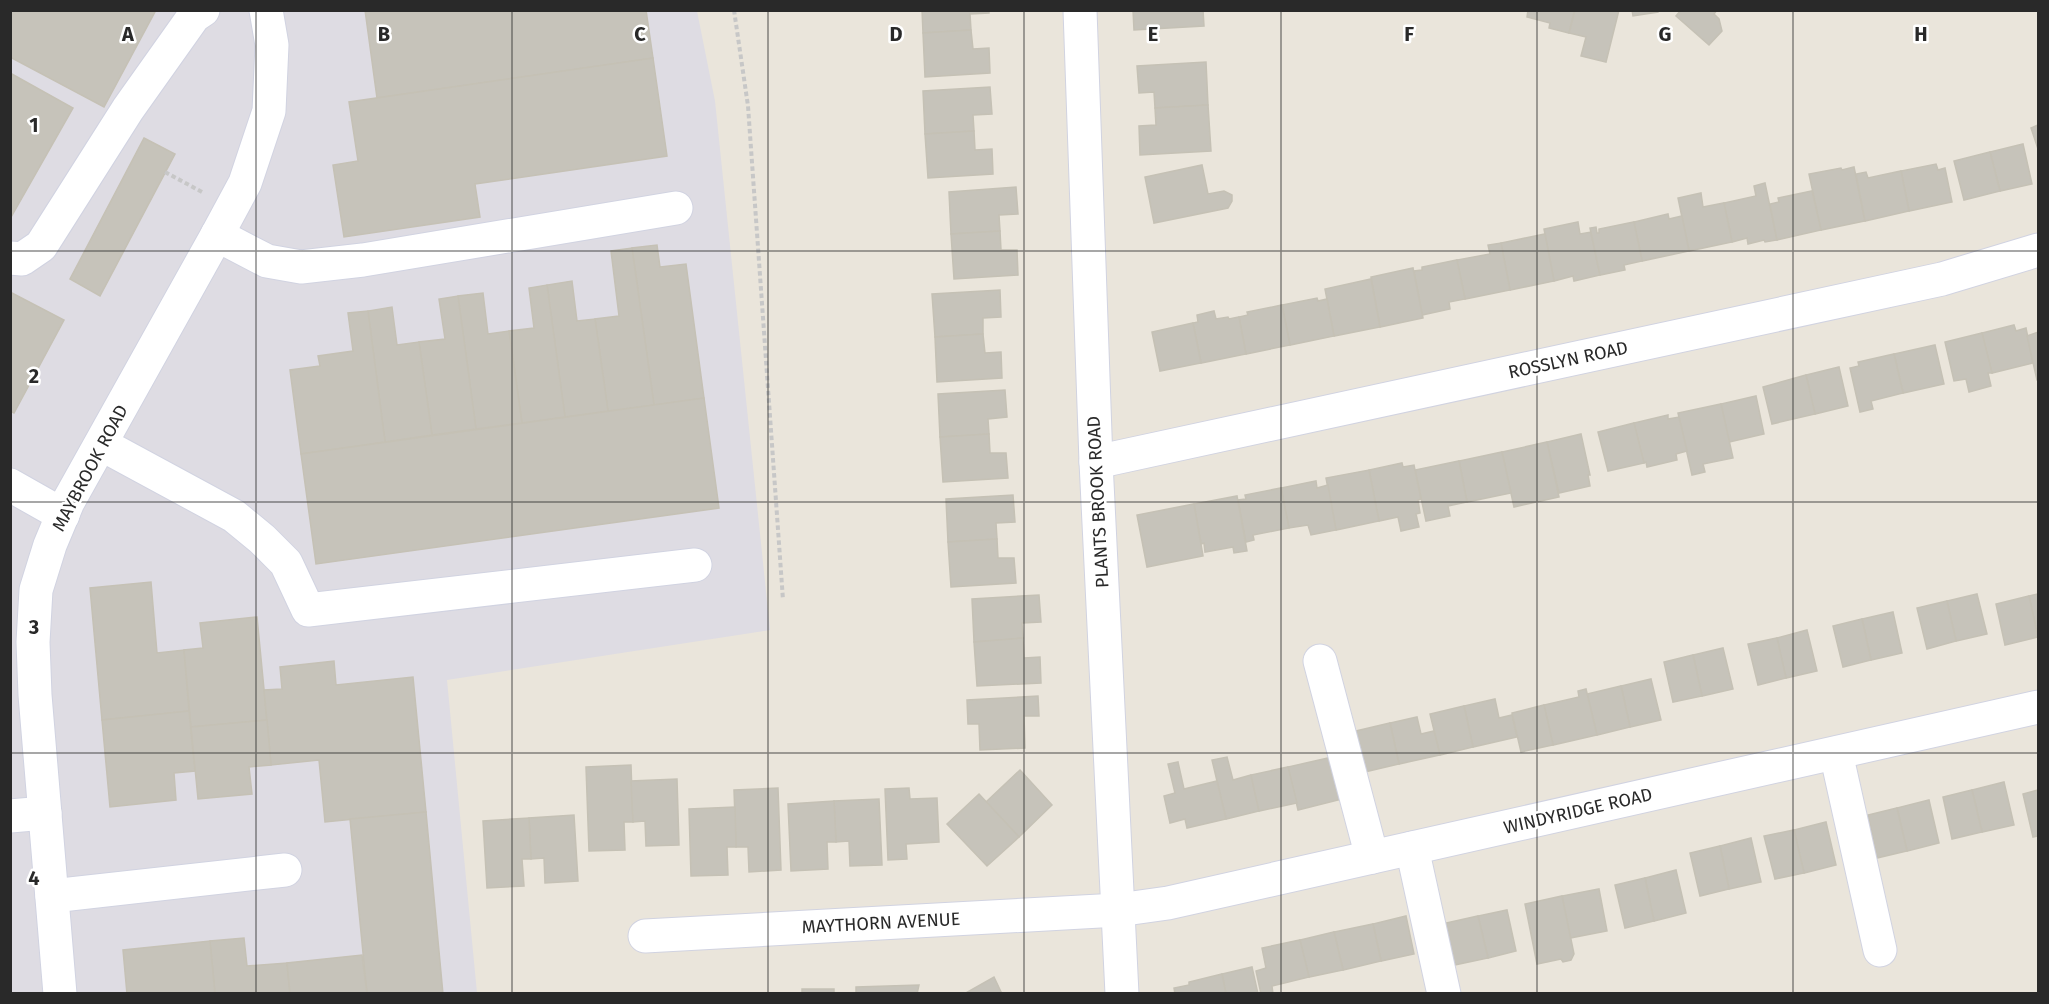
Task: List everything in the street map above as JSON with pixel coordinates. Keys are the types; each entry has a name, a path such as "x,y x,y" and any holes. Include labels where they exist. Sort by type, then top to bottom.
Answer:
{"street":[{"path":"10,258 22,259 40,246 128,109 194,16 203,10"},
{"name":"MAYBROOK ROAD","path":"60,993 35,695 33,642 23,586 51,545 63,515 101,444 245,183 269,111 272,45 266,10"},
{"name":"PLANTS BROOK ROAD","path":"1080,10 1096,462 1122,993"},
{"path":"224,222 267,261 301,267 363,260 676,208"},
{"name":"ROSSLYN ROAD","path":"1096,462 1942,279 2038,250"},
{"path":"101,444 234,516 286,563 308,610 695,565"},
{"path":"10,485 63,515"},
{"path":"1320,661 1372,858"},
{"name":"WINDYRIDGE ROAD","path":"1118,910 1168,903 1372,858 2038,707"},
{"path":"1836,753 1880,950"},
{"path":"10,816 45,813"},
{"path":"1412,848 1444,993"},
{"path":"52,896 285,870"},
{"name":"MAYTHORN AVENUE","path":"645,936 1118,910"}],"path":[{"path":"734,10 748,106 783,600"},
{"path":"165,172 224,222"}],"shaded area":[{"path":"10,11 697,11 715,101 770,630 447,680 477,993 11,993"}],"building":[{"path":"10,10 156,10 104,107 10,57"},
{"path":"365,10 646,10 653,58 377,98"},
{"path":"922,10 989,10 989,13 970,14 971,30 923,33"},
{"path":"1133,10 1203,10 1204,26 1134,30"},
{"path":"1528,10 1575,10 1569,33 1549,28 1550,23 1527,17"},
{"path":"1575,10 1619,10 1606,62 1581,56 1586,37 1569,33"},
{"path":"1632,10 1658,10 1658,12 1633,16"},
{"path":"1681,10 1717,10 1714,14 1719,19 1722,31 1709,45 1676,16"},
{"path":"971,30 973,49 989,48 990,73 925,77 923,33"},
{"path":"653,58 667,156 475,184 480,217 344,237 333,165 358,161 349,102"},
{"path":"1206,62 1208,105 1155,108 1154,92 1139,93 1137,66"},
{"path":"10,73 73,108 10,219"},
{"path":"990,87 992,114 973,115 974,131 925,134 923,91"},
{"path":"1208,105 1211,151 1140,155 1139,126 1156,125 1155,108"},
{"path":"2038,125 2038,149 2031,128"},
{"path":"974,131 975,150 992,149 993,174 928,178 925,134"},
{"path":"144,138 175,154 100,296 70,279"},
{"path":"2023,144 2032,184 2000,191 1990,152"},
{"path":"1990,152 2000,191 1964,200 1954,161"},
{"path":"1936,164 1938,170 1945,168 1952,202 1909,211 1901,171"},
{"path":"1202,165 1208,194 1224,191 1232,195 1228,208 1154,223 1145,177"},
{"path":"1854,167 1865,221 1821,230 1809,174"},
{"path":"1901,171 1909,211 1865,221 1856,174 1866,172 1868,178"},
{"path":"1765,183 1777,240 1748,244 1747,238 1732,242 1724,203 1756,196 1754,186"},
{"path":"1016,187 1018,214 999,215 1000,231 951,234 949,192"},
{"path":"1812,191 1821,230 1777,240 1770,204 1779,202 1778,198"},
{"path":"1701,193 1703,207 1724,203 1732,242 1689,251 1678,198"},
{"path":"1668,214 1669,219 1682,216 1689,251 1642,261 1634,222"},
{"path":"1578,222 1580,234 1591,232 1600,275 1574,281 1573,276 1554,281 1544,229"},
{"path":"1634,222 1642,261 1624,265 1625,270 1600,275 1590,228 1596,227 1599,233 1599,229"},
{"path":"1000,231 1001,250 1017,250 1018,275 954,279 951,234"},
{"path":"1545,234 1554,281 1510,290 1501,243"},
{"path":"1501,243 1510,290 1465,299 1457,260 1490,254 1488,245"},
{"path":"657,245 660,267 686,264 704,398 654,405 632,248"},
{"path":"632,248 654,405 608,411 595,319 619,316 611,251"},
{"path":"1457,260 1465,299 1449,302 1450,309 1422,315 1414,271 1422,270 1422,267"},
{"path":"1413,268 1423,318 1380,327 1371,277"},
{"path":"1371,279 1380,327 1334,336 1325,289"},
{"path":"572,281 577,321 595,319 608,411 565,417 547,285"},
{"path":"547,285 565,417 522,423 509,331 534,328 529,288"},
{"path":"1000,290 1001,317 983,318 983,334 935,337 932,294"},
{"path":"10,292 64,320 14,413 10,411"},
{"path":"483,293 488,334 509,331 522,423 476,429 458,296"},
{"path":"458,296 476,429 432,435 419,342 445,339 439,299"},
{"path":"1317,298 1318,301 1327,299 1334,336 1290,345 1282,305"},
{"path":"1282,305 1290,345 1246,354 1239,317 1248,315 1247,312"},
{"path":"392,307 397,345 419,342 432,435 385,442 368,311"},
{"path":"368,311 385,442 301,454 290,370 320,366 318,356 353,351 348,313"},
{"path":"1214,311 1216,319 1239,317 1246,354 1201,363 1193,323 1198,322 1197,315"},
{"path":"1193,323 1201,363 1160,371 1152,332"},
{"path":"2014,325 2016,331 2026,328 2033,363 1992,373 1982,333"},
{"path":"2038,332 2038,380 2037,380 2027,336"},
{"path":"1982,333 1992,373 1988,373 1991,386 1969,392 1966,379 1954,381 1945,342"},
{"path":"983,334 985,353 1001,352 1002,378 937,382 935,337"},
{"path":"1935,345 1944,384 1903,393 1894,354"},
{"path":"1894,354 1903,393 1871,401 1873,409 1860,412 1850,368 1859,366 1858,362"},
{"path":"1839,367 1848,406 1815,414 1806,375"},
{"path":"1806,375 1815,414 1772,424 1763,387"},
{"path":"1005,390 1007,417 988,419 989,434 940,437 938,394"},
{"path":"1756,396 1764,434 1729,442 1721,404"},
{"path":"704,398 719,508 316,564 301,454"},
{"path":"1721,404 1733,458 1703,464 1705,472 1692,475 1678,413"},
{"path":"1668,415 1668,419 1679,417 1687,451 1676,454 1677,460 1647,467 1634,423"},
{"path":"1634,423 1644,463 1608,471 1598,432"},
{"path":"989,434 990,453 1006,453 1008,478 943,482 940,437"},
{"path":"1581,434 1590,475 1588,475 1590,486 1559,493 1547,442"},
{"path":"1547,442 1559,497 1514,507 1502,452"},
{"path":"1502,452 1511,493 1467,502 1459,461"},
{"path":"1459,461 1467,502 1448,506 1450,516 1426,521 1415,470"},
{"path":"1402,463 1403,467 1414,465 1421,499 1418,500 1420,513 1416,514 1419,527 1401,531 1398,517 1379,521 1369,470"},
{"path":"1369,470 1379,521 1336,530 1326,478"},
{"path":"1316,481 1317,488 1328,485 1336,530 1311,535 1308,525 1289,528 1281,488"},
{"path":"1281,488 1289,528 1253,535 1254,540 1246,542 1238,500 1246,499 1245,495"},
{"path":"1013,495 1015,522 996,523 997,539 948,542 946,499"},
{"path":"1237,496 1247,551 1234,553 1233,547 1205,552 1204,543 1201,544 1194,504"},
{"path":"1194,504 1203,556 1147,567 1137,515"},
{"path":"997,539 998,558 1014,558 1016,583 951,587 948,542"},
{"path":"151,582 157,653 184,650 189,711 102,720 90,588"},
{"path":"1977,594 1987,634 1956,641 1947,601"},
{"path":"2038,594 2038,637 2029,596"},
{"path":"1039,595 1041,622 1022,623 1023,638 974,642 972,599"},
{"path":"2029,596 2038,637 2005,645 1996,604"},
{"path":"1947,601 1956,641 1927,649 1917,608"},
{"path":"1893,612 1902,653 1871,660 1862,619"},
{"path":"257,617 267,720 191,727 184,650 203,648 200,623"},
{"path":"1862,619 1871,660 1843,667 1833,626"},
{"path":"1807,630 1817,671 1786,678 1777,638"},
{"path":"1023,638 1024,658 1040,657 1041,683 977,686 974,642"},
{"path":"1777,638 1786,678 1758,685 1748,644"},
{"path":"1723,648 1733,689 1702,696 1693,655"},
{"path":"1693,655 1702,696 1673,702 1664,662"},
{"path":"334,661 336,685 413,677 426,812 325,822 319,760 271,765 264,690 282,689 280,667"},
{"path":"1651,679 1661,720 1630,727 1621,686"},
{"path":"1621,686 1630,727 1597,735 1587,694"},
{"path":"1586,689 1597,735 1553,745 1544,705 1579,697 1578,691"},
{"path":"1038,696 1039,716 1024,716 1025,748 980,750 979,724 968,724 967,700"},
{"path":"1495,699 1499,718 1512,715 1517,737 1473,747 1464,706"},
{"path":"1544,705 1553,745 1521,752 1512,713"},
{"path":"1464,706 1473,747 1440,755 1430,714"},
{"path":"189,711 195,771 174,773 176,800 110,807 102,720"},
{"path":"1417,717 1421,734 1434,731 1440,755 1399,764 1390,723"},
{"path":"267,720 271,765 249,767 252,794 198,799 191,727"},
{"path":"1390,723 1399,764 1356,774 1347,733"},
{"path":"1337,756 1346,798 1298,810 1288,767"},
{"path":"1227,757 1233,780 1251,775 1259,811 1226,819 1212,760"},
{"path":"1178,762 1184,789 1217,781 1226,819 1187,828 1185,819 1170,823 1164,796 1175,793 1168,764"},
{"path":"631,765 633,822 624,822 625,850 589,851 586,767"},
{"path":"1288,767 1297,803 1259,811 1251,775"},
{"path":"1020,770 1052,805 1019,837 986,802"},
{"path":"677,779 679,845 646,846 645,821 633,822 631,781"},
{"path":"2004,782 2014,825 1982,832 1972,790"},
{"path":"778,788 781,870 749,872 748,847 736,847 734,790"},
{"path":"909,788 910,799 937,798 939,842 906,844 907,859 888,860 885,789"},
{"path":"1972,790 1982,832 1952,839 1943,797"},
{"path":"2038,790 2038,836 2033,837 2023,794"},
{"path":"979,794 1019,837 987,866 947,824"},
{"path":"879,799 882,865 850,866 849,841 836,842 834,801"},
{"path":"1929,800 1939,843 1907,851 1897,808"},
{"path":"834,801 836,842 827,842 828,869 791,871 788,804"},
{"path":"735,807 736,847 727,847 728,875 691,876 689,809"},
{"path":"1897,808 1907,851 1877,858 1868,815"},
{"path":"426,812 443,994 367,994 350,819"},
{"path":"574,815 578,881 545,883 544,858 531,859 529,818"},
{"path":"529,818 531,859 522,859 524,886 487,888 483,821"},
{"path":"1826,822 1836,865 1804,873 1794,830"},
{"path":"1794,830 1804,873 1775,879 1764,836"},
{"path":"1751,838 1761,882 1729,889 1720,846"},
{"path":"1720,846 1729,889 1700,896 1690,853"},
{"path":"1676,870 1686,913 1654,921 1645,878"},
{"path":"1645,878 1654,921 1625,928 1615,885"},
{"path":"1599,889 1607,931 1570,938 1562,896"},
{"path":"1562,896 1574,954 1571,960 1563,962 1561,959 1537,964 1525,904"},
{"path":"1507,910 1516,951 1488,958 1478,916"},
{"path":"1406,916 1414,954 1381,961 1373,924"},
{"path":"1478,916 1488,958 1445,967 1438,929 1447,927 1446,923"},
{"path":"1373,924 1381,961 1343,970 1334,932"},
{"path":"1334,932 1343,970 1309,977 1300,940"},
{"path":"244,938 247,966 287,963 290,994 215,994 210,941"},
{"path":"1300,940 1309,977 1272,986 1273,994 1261,994 1256,971 1266,968 1262,948"},
{"path":"210,941 215,994 127,994 123,950"},
{"path":"362,955 367,994 290,994 287,963"},
{"path":"1252,967 1258,994 1226,994 1222,974"},
{"path":"1222,974 1226,994 1175,994 1174,988"},
{"path":"994,977 1002,994 964,994"},
{"path":"919,985 917,994 856,994 856,987"},
{"path":"802,989 834,989 834,994 802,994"}]}
